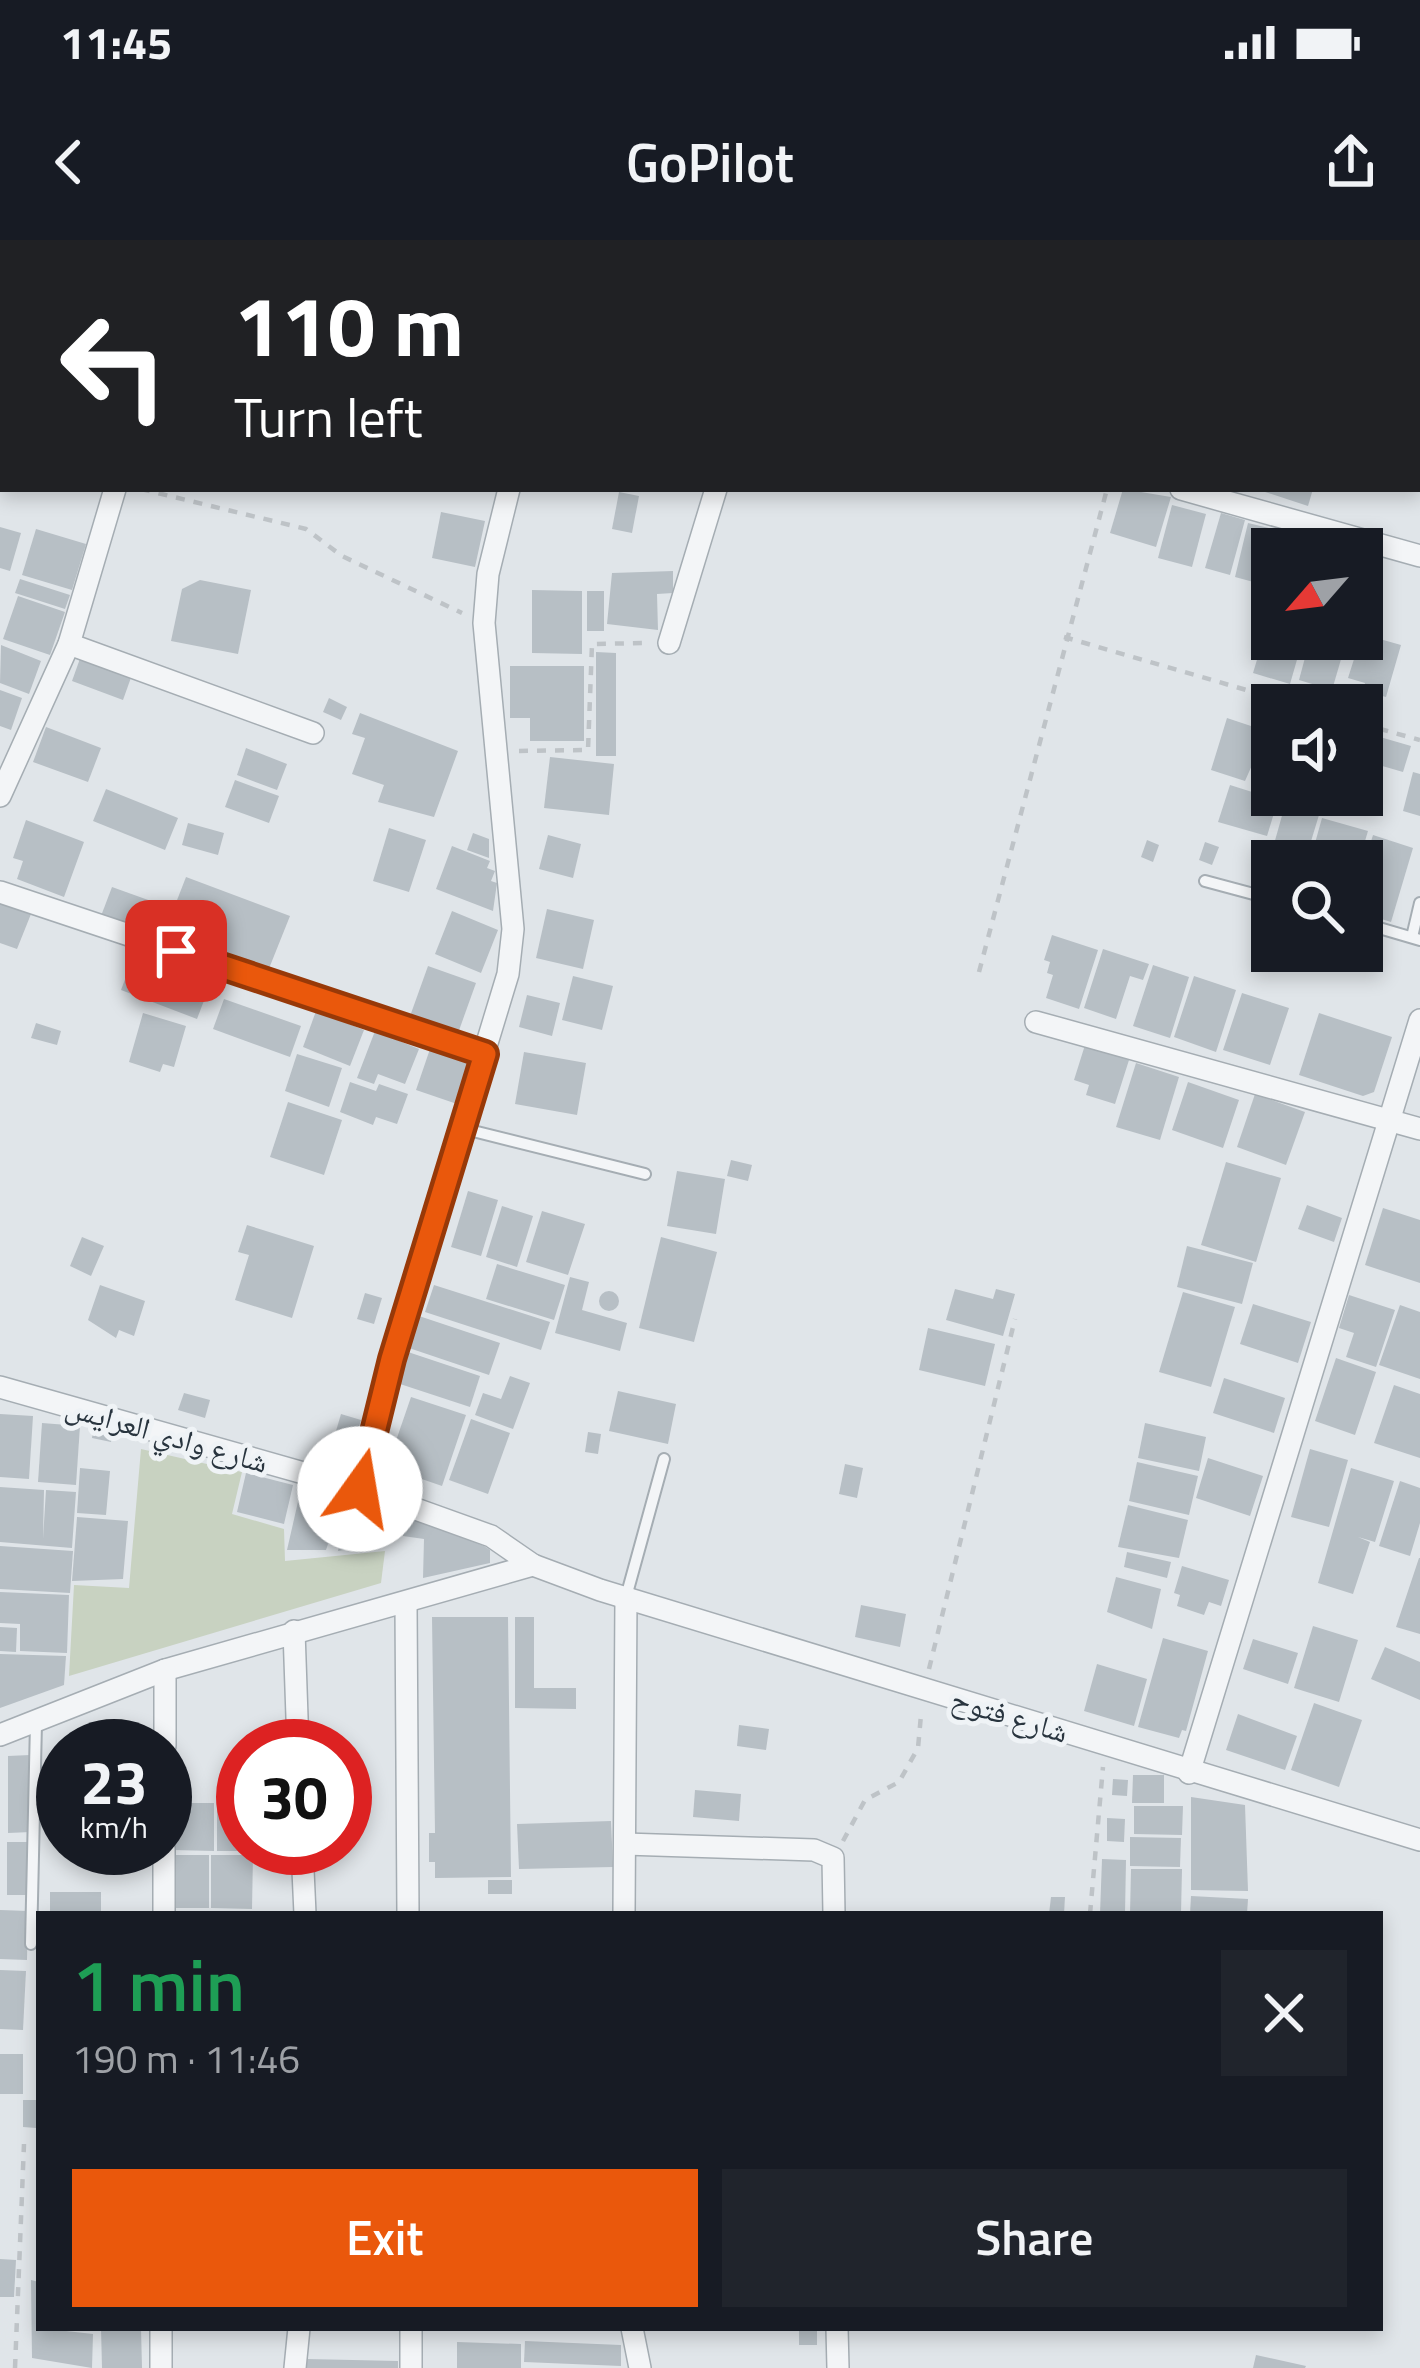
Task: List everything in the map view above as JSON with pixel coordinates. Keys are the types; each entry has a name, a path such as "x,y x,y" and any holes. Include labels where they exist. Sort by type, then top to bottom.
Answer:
{"street":[{"path":"0,796 69,644 114,492"},
{"path":"360,1489 392,1359 508,974 513,929 484,623 488,574 507,492"},
{"path":"669,643 715,492"},
{"path":"1191,492 1420,556"},
{"path":"69,644 314,733"},
{"path":"0,892 485,1054"},
{"path":"1189,1774 1420,1020"},
{"path":"1036,1022 1420,1129"},
{"name":"شارع وادي العرايس","path":"0,1387 360,1489 491,1536 533,1565 600,1590"},
{"path":"39,1719 165,1670 294,1631 406,1605 533,1565"},
{"name":"شارع فتوح","path":"600,1590 1106,1744 1189,1774 1420,1840"},
{"path":"623,1911 626,1598"},
{"path":"406,1605 408,1911"},
{"path":"294,1631 297,1719"},
{"path":"165,1670 165,1719"},
{"path":"0,1735 36,1720"},
{"path":"625,1844 814,1850 833,1858 834,1911"},
{"path":"164,1875 164,1911"},
{"path":"303,1875 305,1911"},
{"path":"161,2331 161,2368"},
{"path":"296,2368 299,2331"},
{"path":"411,2331 411,2368"},
{"path":"633,2331 640,2368"},
{"path":"837,2331 838,2368"}],"lane":[{"path":"1205,880 1251,893"},
{"path":"1383,929 1416,939 1420,903"},
{"path":"461,1128 645,1174"},
{"path":"626,1598 664,1459"},
{"path":"31,1944 36,1720"}],"path":[{"path":"153,492 306,529 342,556 484,623"},
{"path":"980,971 1064,637 1106,492"},
{"path":"1064,637 1251,691"},
{"path":"494,751 588,750 592,644 669,643"},
{"path":"1383,730 1420,740"},
{"path":"833,1858 865,1800 899,1782 918,1748 924,1689 1015,1319"},
{"path":"1090,1911 1106,1744"},
{"path":"15,2368 24,2144"}],"green space":[{"path":"141,1449 242,1472 232,1514 284,1529 285,1561 385,1551 381,1583 69,1676 74,1585 129,1588"}],"building":[{"path":"619,492 639,496 632,533 612,529"},
{"path":"1122,492 1171,497 1156,547 1110,533"},
{"path":"1265,492 1312,492 1308,506"},
{"path":"1172,505 1206,514 1192,567 1158,558"},
{"path":"441,512 485,521 475,567 432,558"},
{"path":"1221,513 1245,520 1230,575 1205,568"},
{"path":"1248,523 1268,528 1251,528 1251,581 1235,577"},
{"path":"0,527 21,533 10,571 0,568"},
{"path":"36,529 86,544 72,590 22,575"},
{"path":"673,571 673,593 657,594 658,630 607,624 612,573"},
{"path":"20,579 70,595 65,609 15,593"},
{"path":"200,580 251,590 238,654 171,641 182,589"},
{"path":"532,590 582,591 582,654 532,653"},
{"path":"587,591 604,591 604,631 587,631"},
{"path":"18,596 65,612 50,655 3,639"},
{"path":"1383,640 1401,645 1386,697 1383,684 1348,678 1354,660 1383,660"},
{"path":"1,645 41,661 29,694 0,683"},
{"path":"596,652 616,653 616,756 596,756"},
{"path":"82,653 133,672 123,700 72,681"},
{"path":"1257,660 1297,660 1290,684 1253,673"},
{"path":"1304,660 1341,660 1334,684 1299,680"},
{"path":"510,666 584,666 584,741 530,741 530,718 510,718"},
{"path":"0,690 22,698 11,730 0,726"},
{"path":"329,698 347,707 341,720 323,712"},
{"path":"360,713 458,751 434,817 378,802 384,785 352,774 365,738 352,734"},
{"path":"1227,718 1251,726 1251,767 1245,781 1211,770"},
{"path":"46,727 101,748 88,782 33,762"},
{"path":"1383,738 1411,746 1403,772 1383,766"},
{"path":"246,748 287,764 277,790 237,775"},
{"path":"550,757 614,764 609,815 544,808"},
{"path":"1413,772 1420,774 1420,816 1403,811"},
{"path":"235,780 279,796 269,823 225,807"},
{"path":"1230,785 1251,792 1251,816 1273,816 1267,836 1218,822"},
{"path":"106,789 178,818 165,850 93,821"},
{"path":"1282,816 1319,816 1311,840 1275,840"},
{"path":"1322,818 1368,831 1365,840 1316,840"},
{"path":"26,820 84,842 64,897 17,879 23,861 13,858"},
{"path":"188,823 224,833 218,855 182,845"},
{"path":"389,828 426,840 409,892 373,881"},
{"path":"473,833 489,839 489,858 467,850"},
{"path":"548,835 581,844 573,878 539,869"},
{"path":"1373,835 1413,848 1391,922 1383,920 1383,840 1371,840"},
{"path":"1147,840 1159,845 1153,862 1141,857"},
{"path":"1205,842 1219,847 1212,865 1199,860"},
{"path":"452,846 490,861 487,868 495,871 491,881 497,883 493,911 436,889"},
{"path":"186,877 290,916 268,971 165,931"},
{"path":"112,887 151,901 140,931 101,916"},
{"path":"0,902 31,914 17,949 0,943"},
{"path":"547,909 594,920 583,969 536,958"},
{"path":"452,911 498,930 481,973 435,954"},
{"path":"1052,935 1098,950 1079,1009 1046,998 1053,975 1047,973 1050,962 1044,960"},
{"path":"137,947 213,977 197,1019 121,990"},
{"path":"1103,949 1149,964 1143,980 1130,976 1116,1019 1084,1008"},
{"path":"1153,965 1189,977 1170,1038 1133,1026"},
{"path":"428,966 476,983 457,1036 409,1019"},
{"path":"573,976 613,986 602,1030 562,1020"},
{"path":"1194,976 1236,990 1216,1052 1174,1037"},
{"path":"1242,993 1289,1008 1270,1065 1223,1050"},
{"path":"527,995 560,1003 552,1036 519,1027"},
{"path":"224,999 301,1026 290,1057 213,1029"},
{"path":"316,1011 364,1030 350,1066 303,1047"},
{"path":"143,1013 186,1026 174,1067 163,1064 160,1072 129,1062"},
{"path":"1319,1013 1392,1037 1374,1092 1363,1096 1299,1075"},
{"path":"36,1023 61,1031 57,1045 31,1038"},
{"path":"375,1031 419,1049 405,1084 378,1074 374,1084 357,1078"},
{"path":"1085,1045 1129,1060 1115,1104 1086,1095 1089,1085 1074,1080"},
{"path":"430,1049 473,1063 460,1105 416,1090"},
{"path":"524,1052 586,1063 577,1115 515,1104"},
{"path":"297,1054 342,1068 329,1107 285,1091"},
{"path":"1136,1063 1179,1077 1160,1140 1116,1127"},
{"path":"350,1082 376,1091 379,1084 408,1094 397,1124 376,1117 373,1125 340,1112"},
{"path":"1188,1082 1239,1100 1223,1148 1172,1130"},
{"path":"1255,1094 1305,1112 1286,1165 1237,1147"},
{"path":"288,1102 342,1120 324,1175 270,1157"},
{"path":"731,1160 752,1165 748,1181 727,1176"},
{"path":"1226,1162 1281,1178 1256,1262 1201,1245"},
{"path":"677,1171 725,1179 716,1234 667,1226"},
{"path":"468,1191 498,1200 481,1256 451,1247"},
{"path":"1307,1205 1342,1218 1334,1242 1298,1229"},
{"path":"502,1206 533,1216 517,1267 486,1257"},
{"path":"1383,1208 1420,1220 1420,1283 1365,1265"},
{"path":"542,1211 585,1224 568,1275 526,1262"},
{"path":"247,1225 314,1246 292,1318 235,1300 249,1255 238,1252"},
{"path":"82,1237 104,1246 91,1276 70,1266"},
{"path":"661,1237 717,1252 694,1342 639,1328"},
{"path":"1187,1246 1253,1263 1242,1304 1177,1287"},
{"path":"497,1264 565,1285 554,1320 486,1299"},
{"path":"570,1277 589,1282 582,1310 627,1323 620,1351 555,1333"},
{"path":"100,1285 145,1301 134,1336 119,1330 116,1338 88,1320"},
{"path":"434,1285 550,1322 541,1350 425,1312"},
{"path":"955,1289 993,1299 996,1289 1015,1294 1003,1336 946,1320"},
{"path":"609,1291 619,1301 609,1311 599,1301"},
{"path":"1183,1292 1235,1307 1211,1387 1159,1372"},
{"path":"365,1293 382,1298 374,1324 357,1319"},
{"path":"1349,1295 1395,1310 1376,1367 1346,1357 1354,1333 1339,1328"},
{"path":"1253,1304 1311,1322 1298,1363 1240,1344"},
{"path":"1400,1305 1420,1312 1420,1379 1379,1365"},
{"path":"419,1316 500,1343 489,1375 409,1348"},
{"path":"928,1328 995,1344 985,1386 919,1370"},
{"path":"408,1352 480,1376 470,1407 397,1383"},
{"path":"1336,1358 1376,1372 1355,1435 1315,1421"},
{"path":"510,1376 530,1383 513,1429 475,1415 483,1393 501,1399"},
{"path":"1224,1378 1285,1398 1274,1433 1213,1413"},
{"path":"1394,1385 1420,1394 1420,1458 1374,1443"},
{"path":"618,1391 676,1404 668,1444 609,1431"},
{"path":"184,1393 210,1400 205,1418 178,1410"},
{"path":"411,1397 466,1415 442,1486 387,1467"},
{"path":"0,1414 33,1416 29,1479 0,1477"},
{"path":"341,1414 361,1420 356,1437 336,1431"},
{"path":"471,1419 510,1433 488,1494 449,1480"},
{"path":"94,1422 114,1426 111,1442 92,1438"},
{"path":"42,1423 80,1426 76,1485 38,1482"},
{"path":"1145,1423 1206,1437 1199,1471 1138,1458"},
{"path":"588,1432 601,1434 598,1454 585,1452"},
{"path":"1310,1449 1348,1460 1329,1527 1291,1517"},
{"path":"1208,1458 1263,1476 1250,1516 1196,1498"},
{"path":"1137,1462 1198,1476 1189,1515 1129,1501"},
{"path":"845,1464 863,1468 857,1498 839,1494"},
{"path":"80,1468 110,1471 106,1515 77,1513"},
{"path":"1351,1468 1394,1481 1375,1542 1358,1537 1370,1542 1353,1594 1318,1583"},
{"path":"246,1473 293,1485 284,1524 237,1512"},
{"path":"1400,1481 1420,1488 1420,1523 1410,1556 1379,1546"},
{"path":"0,1487 44,1490 43,1539 46,1490 76,1492 72,1548 0,1542"},
{"path":"300,1493 388,1513 387,1528 363,1519 355,1548 338,1551 339,1546 328,1544 326,1550 287,1550"},
{"path":"1128,1505 1188,1520 1179,1558 1118,1547"},
{"path":"406,1514 484,1546 490,1550 490,1563 423,1578 424,1539 403,1536"},
{"path":"77,1517 128,1521 123,1579 72,1581"},
{"path":"0,1546 73,1551 70,1593 0,1589"},
{"path":"1127,1552 1171,1562 1167,1578 1124,1567"},
{"path":"1420,1558 1420,1634 1396,1627"},
{"path":"1182,1566 1229,1580 1221,1606 1209,1602 1204,1615 1177,1606 1180,1595 1174,1593"},
{"path":"1116,1577 1161,1589 1152,1629 1107,1612"},
{"path":"0,1592 69,1595 67,1653 20,1651 20,1624 0,1623"},
{"path":"861,1605 906,1614 900,1647 855,1637"},
{"path":"432,1617 508,1617 511,1877 435,1878 435,1862 429,1862 429,1833 435,1833"},
{"path":"515,1617 534,1617 534,1688 576,1688 576,1709 515,1708"},
{"path":"1313,1626 1358,1640 1339,1702 1294,1688"},
{"path":"0,1627 17,1628 16,1652 0,1651"},
{"path":"1163,1638 1208,1651 1186,1731 1179,1738 1138,1727"},
{"path":"1253,1639 1298,1653 1288,1684 1243,1669"},
{"path":"1385,1647 1420,1662 1420,1700 1371,1679"},
{"path":"0,1654 66,1656 64,1685 0,1708"},
{"path":"1097,1664 1147,1679 1134,1726 1084,1711"},
{"path":"1314,1703 1362,1720 1339,1787 1291,1770"},
{"path":"1238,1714 1297,1736 1285,1770 1226,1750"},
{"path":"739,1725 769,1729 766,1750 737,1746"},
{"path":"30,1755 31,1832 8,1833 8,1756"},
{"path":"1133,1775 1164,1775 1164,1803 1132,1803"},
{"path":"1113,1779 1128,1780 1127,1796 1112,1795"},
{"path":"695,1790 741,1794 739,1821 693,1817"},
{"path":"1191,1797 1245,1805 1248,1891 1191,1890"},
{"path":"192,1803 214,1803 214,1851 192,1850"},
{"path":"1134,1806 1183,1806 1182,1835 1134,1834"},
{"path":"1107,1818 1125,1819 1124,1842 1107,1841"},
{"path":"611,1821 613,1867 519,1869 517,1824"},
{"path":"1130,1837 1181,1838 1180,1867 1130,1866"},
{"path":"7,1842 30,1842 30,1895 7,1895"},
{"path":"192,1855 209,1855 209,1908 174,1908 175,1875 192,1875"},
{"path":"211,1855 216,1855 216,1875 253,1875 252,1909 211,1908"},
{"path":"1102,1859 1126,1860 1125,1911 1100,1911"},
{"path":"1131,1869 1182,1869 1181,1911 1130,1911"},
{"path":"488,1880 512,1880 512,1894 488,1894"},
{"path":"50,1892 101,1892 101,1911 50,1911"},
{"path":"1191,1896 1248,1899 1247,1911 1190,1911"},
{"path":"1051,1897 1065,1897 1064,1911 1049,1911"},
{"path":"0,1910 28,1911 27,1960 0,1959"},
{"path":"0,1970 26,1971 23,2030 0,2029"},
{"path":"0,2054 23,2054 23,2094 0,2094"},
{"path":"23,2100 36,2100 36,2128 23,2127"},
{"path":"0,2259 16,2260 14,2297 0,2297"},
{"path":"31,2280 36,2281 36,2331 93,2334 92,2368 32,2358"},
{"path":"101,2331 141,2331 142,2368 102,2368"},
{"path":"799,2331 817,2331 817,2345 799,2345"},
{"path":"525,2341 621,2345 621,2366 524,2362"},
{"path":"457,2342 521,2344 521,2368 457,2368"},
{"path":"1256,2355 1306,2366 1253,2368"},
{"path":"307,2359 398,2361 398,2368 307,2368"}],"route":[{"path":"176,951 485,1054 392,1359 360,1489"}]}
